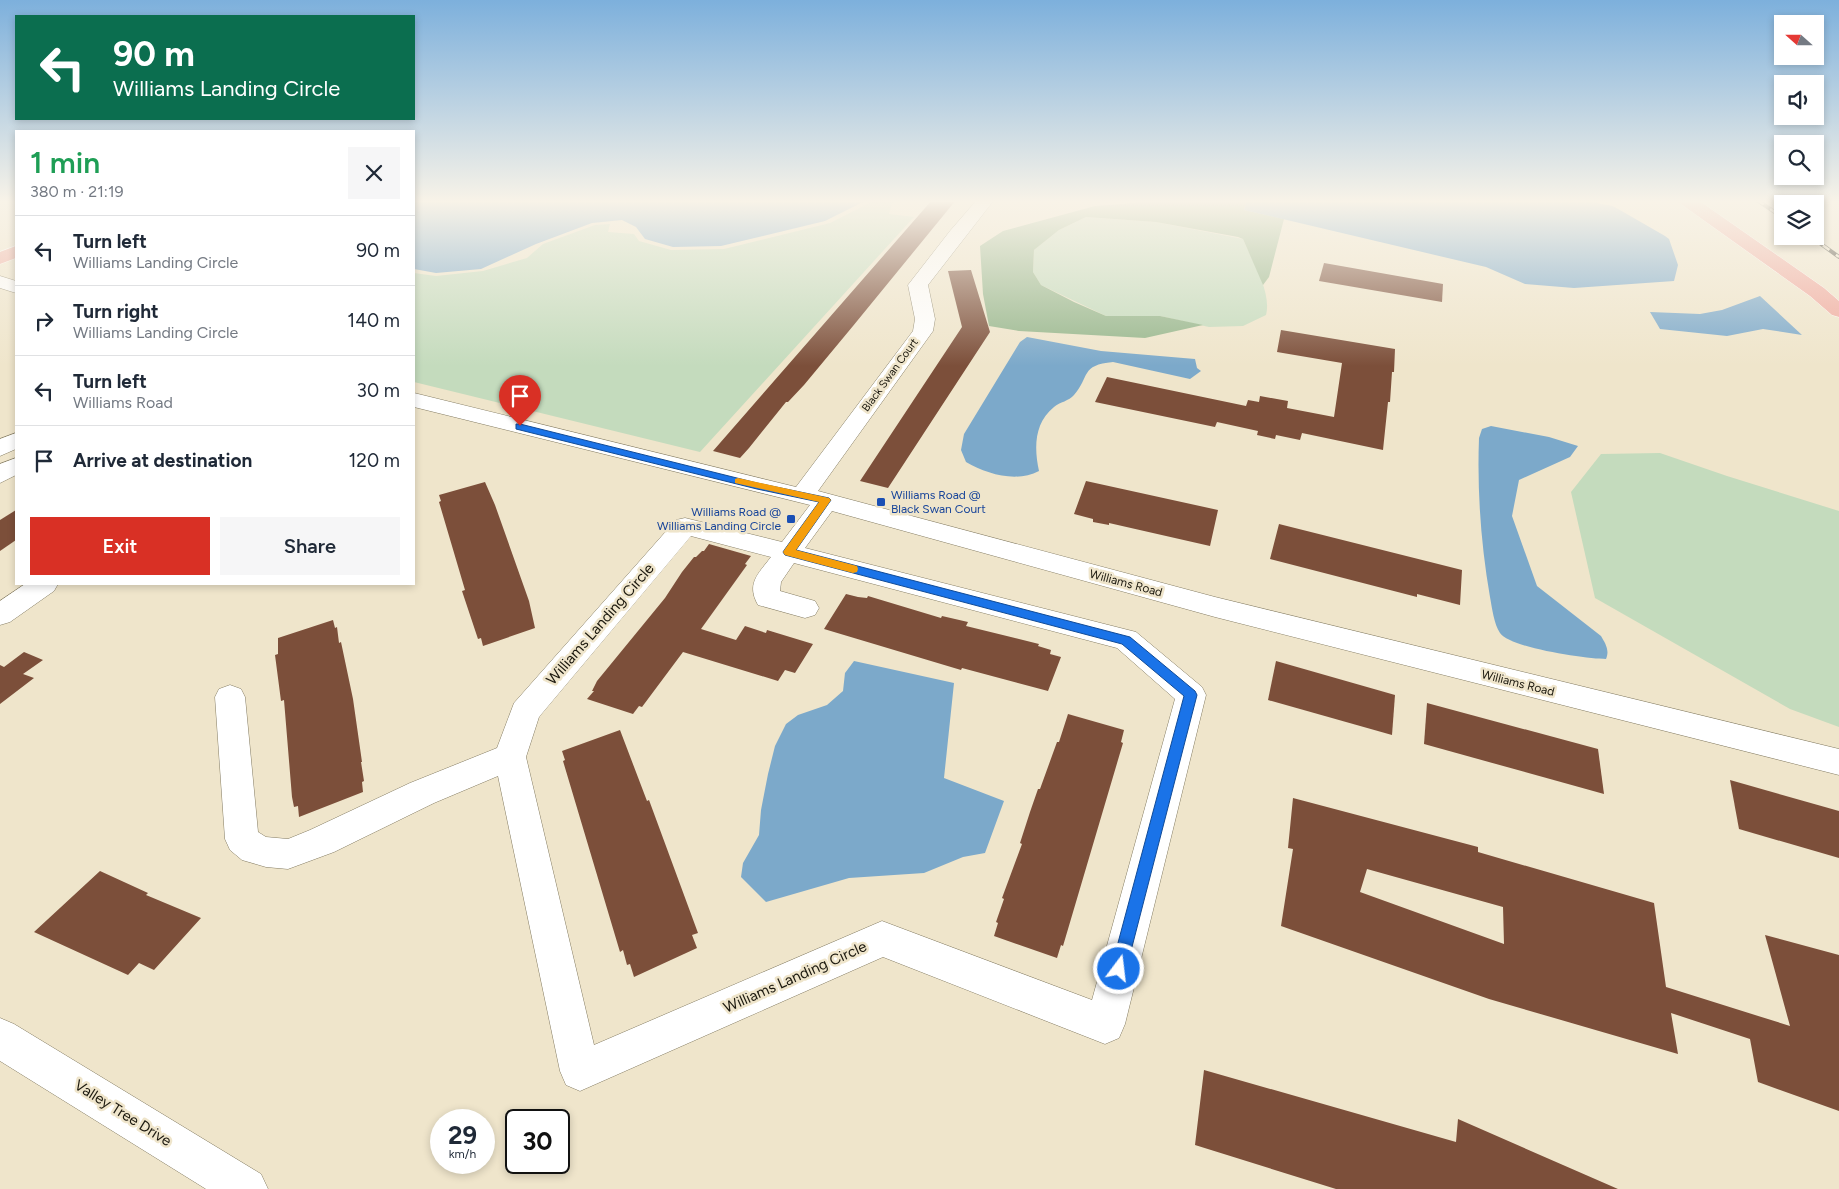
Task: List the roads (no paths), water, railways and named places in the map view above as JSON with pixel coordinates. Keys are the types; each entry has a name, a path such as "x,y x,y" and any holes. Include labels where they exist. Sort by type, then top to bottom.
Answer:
{"main road":[{"path":"1765,255 1817,292 1839,311"}],"street":[{"name":"Black Swan Court","path":"814,498 923,331 925,319 918,285 940,255"},
{"path":"0,282 15,287"},
{"path":"0,300 15,304"},
{"name":"Williams Road","path":"415,400 814,498 1215,608 1839,762"},
{"path":"0,449 15,441"},
{"path":"0,474 15,466"},
{"path":"805,608 768,598 766,590 768,580 789,552 814,498"},
{"name":"Williams Landing Circle","path":"685,526 1126,640 1191,695 1105,1024 882,939 580,1071 510,758 525,712 685,526"},
{"path":"0,615 43,585"},
{"path":"230,698 242,839 254,849 266,852 288,854 322,841 422,793 510,758"},
{"name":"Valley Tree Drive","path":"0,1038 246,1189"}],"water":[{"path":"415,255 511,255 481,269 436,273 415,269"},
{"path":"1437,255 1675,255 1678,265 1674,281 1574,288 1525,284 1486,267"},
{"path":"1760,296 1802,335 1763,329 1727,336 1660,329 1650,312 1700,314 1722,310"},
{"path":"1027,337 1101,351 1195,359 1197,368 1201,371 1190,379 1113,362 1095,366 1090,369 1079,389 1070,399 1047,413 1039,428 1036,454 1039,471 1030,475 1011,477 983,470 966,462 961,450 964,434 1020,342"},
{"path":"1491,426 1549,437 1578,446 1570,457 1519,480 1512,516 1537,586 1601,636 1607,650 1606,659 1567,655 1533,648 1507,638 1498,629 1487,577 1479,498 1479,438 1482,429"},
{"path":"854,661 954,683 944,778 1004,801 985,853 963,857 924,873 849,878 766,902 741,877 743,863 759,835 761,810 775,746 786,724 798,715 827,705 843,691 845,673"}],"place":[{"name":"Williams Road @ Black Swan Court","path":"881,502"},
{"name":"Williams Road @ Williams Landing Circle","path":"791,519"}]}
